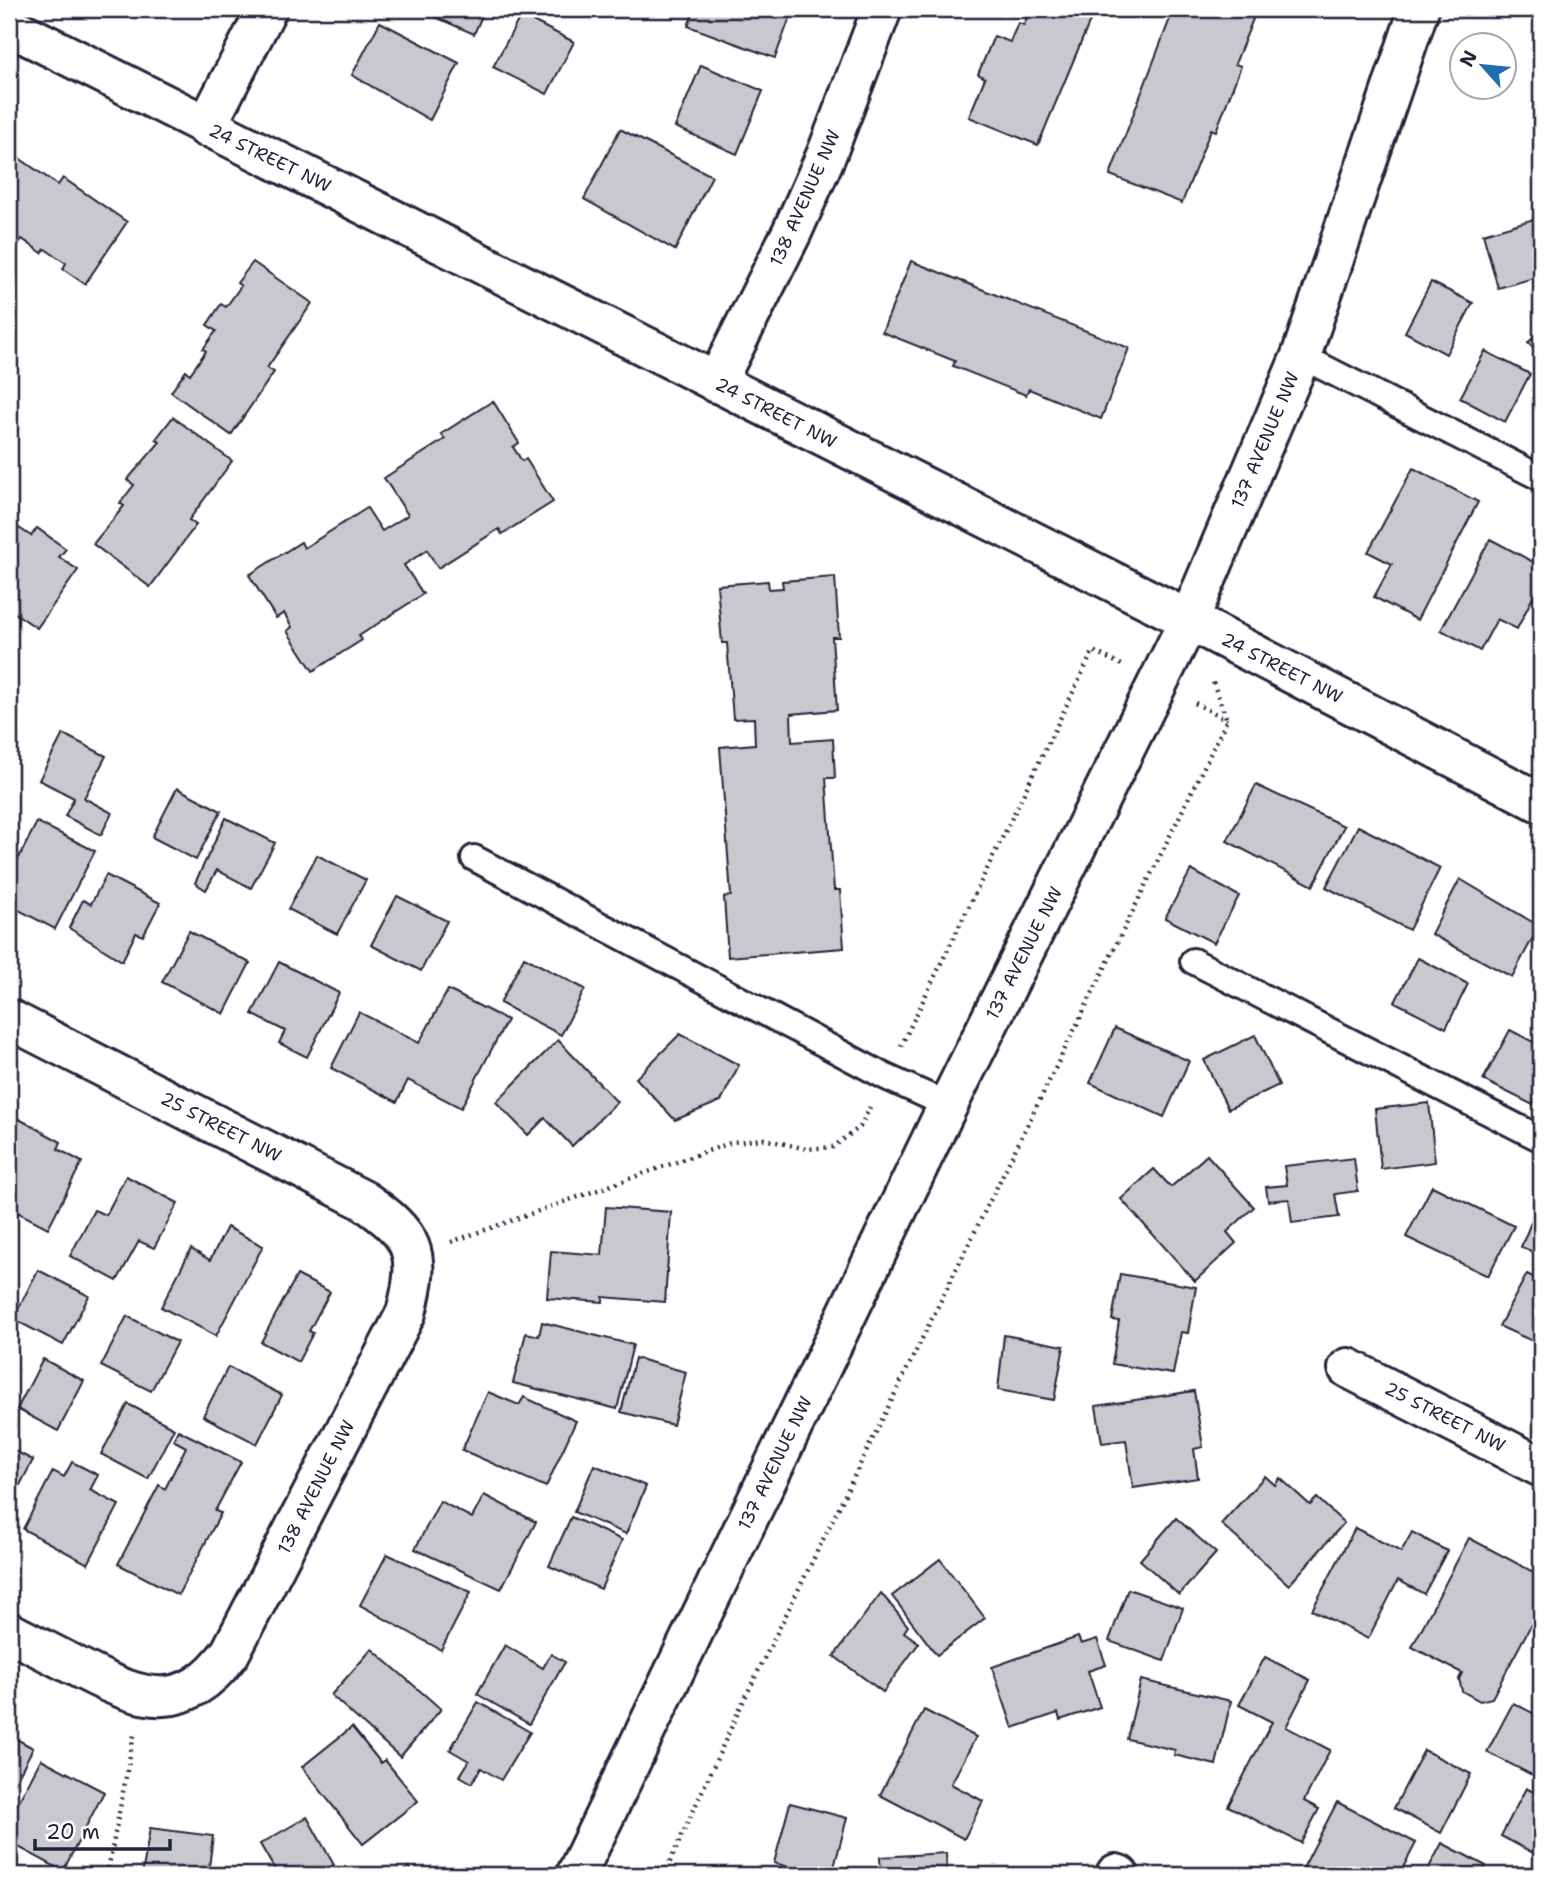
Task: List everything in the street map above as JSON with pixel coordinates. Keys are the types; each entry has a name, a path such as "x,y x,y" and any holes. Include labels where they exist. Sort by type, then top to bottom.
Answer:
{"street":[{"path":"206,127 267,9"},
{"name":"138 AVENUE NW","path":"716,383 802,210 881,9"},
{"name":"137 AVENUE NW","path":"576,1875 948,1105 1189,620 1301,356 1419,9"},
{"name":"24 STREET NW","path":"9,26 1189,620 1541,803"},
{"name":"25 STREET NW","path":"9,1019 363,1200 388,1217 404,1234 415,1256"},
{"name":"138 AVENUE NW","path":"142,1697 180,1695 197,1687 214,1674 230,1653 407,1313 414,1286 415,1256"},
{"name":"25 STREET NW","path":"1348,1368 1541,1467"},
{"path":"9,1632 118,1688 142,1697"}],"lane":[{"path":"1301,356 1541,478"},
{"path":"474,858 886,1077 948,1105"},
{"path":"1193,961 1541,1139"}],"path":[{"path":"415,1256 733,1142 764,1139 806,1149 833,1147 860,1126 886,1077 1093,651 1227,720 740,1708 664,1875"},
{"path":"107,1875 142,1697"}],"building":[{"path":"417,9 485,9 474,34"},
{"path":"695,9 793,9 775,58 688,26"},
{"path":"1030,9 1095,9 1038,145 969,117 985,78 978,74 994,36 1010,42 1018,23 1024,25"},
{"path":"1169,9 1257,9 1235,64 1241,66 1216,131 1211,129 1182,203 1110,175 1171,16 1167,14"},
{"path":"521,15 574,42 547,94 493,67"},
{"path":"380,22 459,63 430,120 352,75"},
{"path":"701,65 763,91 737,154 675,127"},
{"path":"620,129 712,176 675,250 584,199"},
{"path":"9,151 58,185 63,178 127,222 85,284 63,269 66,263 45,249 42,253 22,239 17,246 9,241"},
{"path":"1541,217 1541,276 1498,288 1483,234"},
{"path":"911,261 1129,348 1101,419 1029,389 1026,395 953,366 955,361 882,332"},
{"path":"253,262 312,303 267,368 274,372 231,435 171,392 186,371 190,374 206,351 203,349 216,331 207,325 221,304 226,307 241,286 237,283"},
{"path":"1431,282 1473,303 1446,354 1405,332"},
{"path":"1541,329 1541,356 1528,343"},
{"path":"1485,351 1530,374 1505,422 1460,398"},
{"path":"493,401 519,443 513,447 522,461 526,459 553,502 502,534 499,529 438,568 427,550 404,565 423,594 359,636 362,640 313,671 287,631 292,627 284,613 276,618 249,575 301,542 304,548 367,508 382,531 408,515 384,478 445,439 441,434"},
{"path":"173,417 232,461 189,520 196,525 150,587 93,544 124,506 120,503 134,485 127,480 160,442 156,439"},
{"path":"1413,468 1478,502 1417,620 1374,597 1392,564 1368,552"},
{"path":"16,526 31,536 37,528 66,549 59,557 78,570 37,628 9,609 9,530 12,532"},
{"path":"1490,539 1541,566 1541,581 1517,629 1497,619 1480,651 1441,630"},
{"path":"835,577 839,637 832,637 837,710 791,714 792,742 833,739 835,778 826,778 834,890 840,890 844,948 728,957 724,897 731,896 720,747 755,744 754,718 733,719 727,643 722,643 717,585 768,581 769,589 783,588 782,581"},
{"path":"63,734 106,756 84,798 112,813 101,835 65,816 74,798 39,780"},
{"path":"1256,785 1344,826 1313,886 1227,841"},
{"path":"177,788 221,811 196,860 152,837"},
{"path":"226,818 275,843 251,888 217,870 206,890 195,883"},
{"path":"37,822 95,851 55,929 9,905 9,877"},
{"path":"1358,826 1440,868 1409,930 1326,887"},
{"path":"317,855 366,880 337,934 288,909"},
{"path":"1191,870 1239,896 1214,943 1165,918"},
{"path":"106,875 160,903 143,936 136,933 122,961 69,928 83,900 91,904"},
{"path":"1460,879 1539,926 1512,977 1431,934"},
{"path":"397,896 447,921 421,971 371,945"},
{"path":"189,931 250,963 224,1014 162,982"},
{"path":"524,957 585,989 561,1035 500,1003"},
{"path":"1418,958 1468,984 1446,1028 1395,1002"},
{"path":"279,962 339,993 307,1057 279,1043 285,1031 252,1014"},
{"path":"448,990 507,1020 461,1108 408,1080 397,1102 331,1068 359,1012 419,1043"},
{"path":"1115,1028 1189,1061 1164,1117 1090,1083"},
{"path":"1510,1030 1541,1046 1541,1089 1533,1105 1483,1080"},
{"path":"680,1034 739,1065 721,1101 675,1120 636,1078"},
{"path":"1255,1035 1279,1085 1228,1109 1204,1060"},
{"path":"558,1040 617,1102 572,1146 545,1118 528,1135 496,1102"},
{"path":"1429,1103 1435,1162 1381,1169 1375,1109"},
{"path":"19,1119 61,1142 58,1149 82,1162 48,1228 9,1208 9,1146"},
{"path":"1207,1155 1254,1207 1227,1232 1236,1243 1195,1281 1121,1199 1154,1169 1171,1187"},
{"path":"1354,1158 1358,1191 1335,1194 1339,1217 1292,1223 1289,1199 1268,1201 1266,1187 1287,1185 1284,1166"},
{"path":"126,1176 178,1203 154,1248 139,1241 117,1281 70,1256 94,1210 106,1215"},
{"path":"1432,1186 1514,1226 1488,1276 1406,1237"},
{"path":"1541,1198 1541,1255 1521,1247"},
{"path":"606,1207 671,1212 665,1302 603,1297 603,1302 547,1298 551,1251 602,1255"},
{"path":"227,1227 263,1246 216,1336 161,1307 191,1249 210,1260"},
{"path":"38,1270 89,1296 63,1345 13,1319"},
{"path":"1120,1274 1196,1287 1188,1333 1181,1332 1173,1374 1112,1364 1119,1321 1112,1320"},
{"path":"1527,1274 1541,1281 1541,1345 1499,1326"},
{"path":"297,1275 330,1292 309,1331 313,1333 298,1362 261,1342"},
{"path":"127,1316 177,1342 151,1391 101,1366"},
{"path":"542,1322 633,1345 617,1409 513,1383 526,1333 539,1336"},
{"path":"1004,1335 1064,1346 1054,1400 998,1390"},
{"path":"635,1358 686,1372 673,1425 621,1412"},
{"path":"43,1359 84,1381 58,1431 17,1409"},
{"path":"228,1367 282,1395 257,1444 203,1416"},
{"path":"1194,1391 1203,1447 1194,1449 1198,1478 1133,1488 1126,1440 1102,1443 1096,1406"},
{"path":"488,1392 519,1405 524,1397 576,1421 546,1487 462,1450"},
{"path":"128,1404 174,1428 148,1479 101,1454"},
{"path":"178,1430 241,1462 215,1511 221,1513 178,1595 118,1564 159,1485 165,1489 186,1447 173,1440"},
{"path":"9,1448 33,1460 9,1506"},
{"path":"72,1462 98,1475 90,1490 119,1505 88,1564 23,1529 53,1471 64,1477"},
{"path":"594,1465 646,1486 626,1534 574,1512"},
{"path":"1265,1476 1275,1485 1280,1478 1310,1505 1317,1498 1344,1523 1289,1585 1221,1524"},
{"path":"484,1495 536,1522 501,1589 415,1549 440,1501 472,1518"},
{"path":"571,1517 622,1540 601,1589 549,1566"},
{"path":"1176,1518 1216,1553 1179,1595 1140,1560"},
{"path":"1355,1528 1401,1552 1412,1532 1447,1551 1424,1594 1398,1580 1368,1639 1312,1610"},
{"path":"1469,1538 1541,1576 1541,1614 1537,1623 1533,1621 1492,1698 1480,1701 1462,1691 1459,1679 1462,1673 1412,1647"},
{"path":"387,1554 471,1592 441,1650 360,1605"},
{"path":"940,1559 985,1618 937,1655 892,1596"},
{"path":"1128,1589 1183,1608 1164,1661 1109,1641"},
{"path":"881,1593 908,1626 904,1632 919,1643 883,1692 834,1656"},
{"path":"1078,1637 1081,1644 1097,1639 1106,1665 1088,1671 1100,1707 1060,1720 1058,1713 1013,1728 992,1667"},
{"path":"505,1645 543,1668 551,1654 565,1662 529,1724 477,1694"},
{"path":"372,1649 441,1709 400,1757 331,1695"},
{"path":"1265,1657 1310,1680 1286,1727 1330,1750 1304,1801 1319,1809 1301,1843 1228,1806 1272,1722 1239,1705"},
{"path":"1141,1680 1231,1701 1216,1765 1174,1755 1175,1750 1127,1739"},
{"path":"478,1702 530,1732 501,1780 481,1768 472,1783 460,1776 469,1761 450,1750"},
{"path":"1513,1703 1541,1717 1541,1762 1534,1776 1487,1752"},
{"path":"924,1710 976,1737 951,1784 983,1801 964,1839 880,1795"},
{"path":"352,1727 381,1763 385,1760 418,1801 363,1844 302,1767"},
{"path":"9,1735 33,1748 9,1794"},
{"path":"1424,1750 1471,1774 1441,1833 1394,1808"},
{"path":"41,1759 104,1792 63,1871 9,1842 9,1820"},
{"path":"1526,1788 1541,1796 1541,1857 1501,1836"},
{"path":"1337,1802 1416,1843 1399,1875 1300,1874"},
{"path":"790,1803 847,1818 832,1875 819,1875 774,1863"},
{"path":"307,1817 334,1865 320,1872 322,1875 278,1875 260,1844"},
{"path":"150,1828 213,1836 208,1875 142,1875"},
{"path":"1442,1843 1486,1866 1481,1875 1425,1875"},
{"path":"946,1853 947,1875 881,1875 880,1857"},
{"path":"409,1867 415,1875 398,1875"}]}
